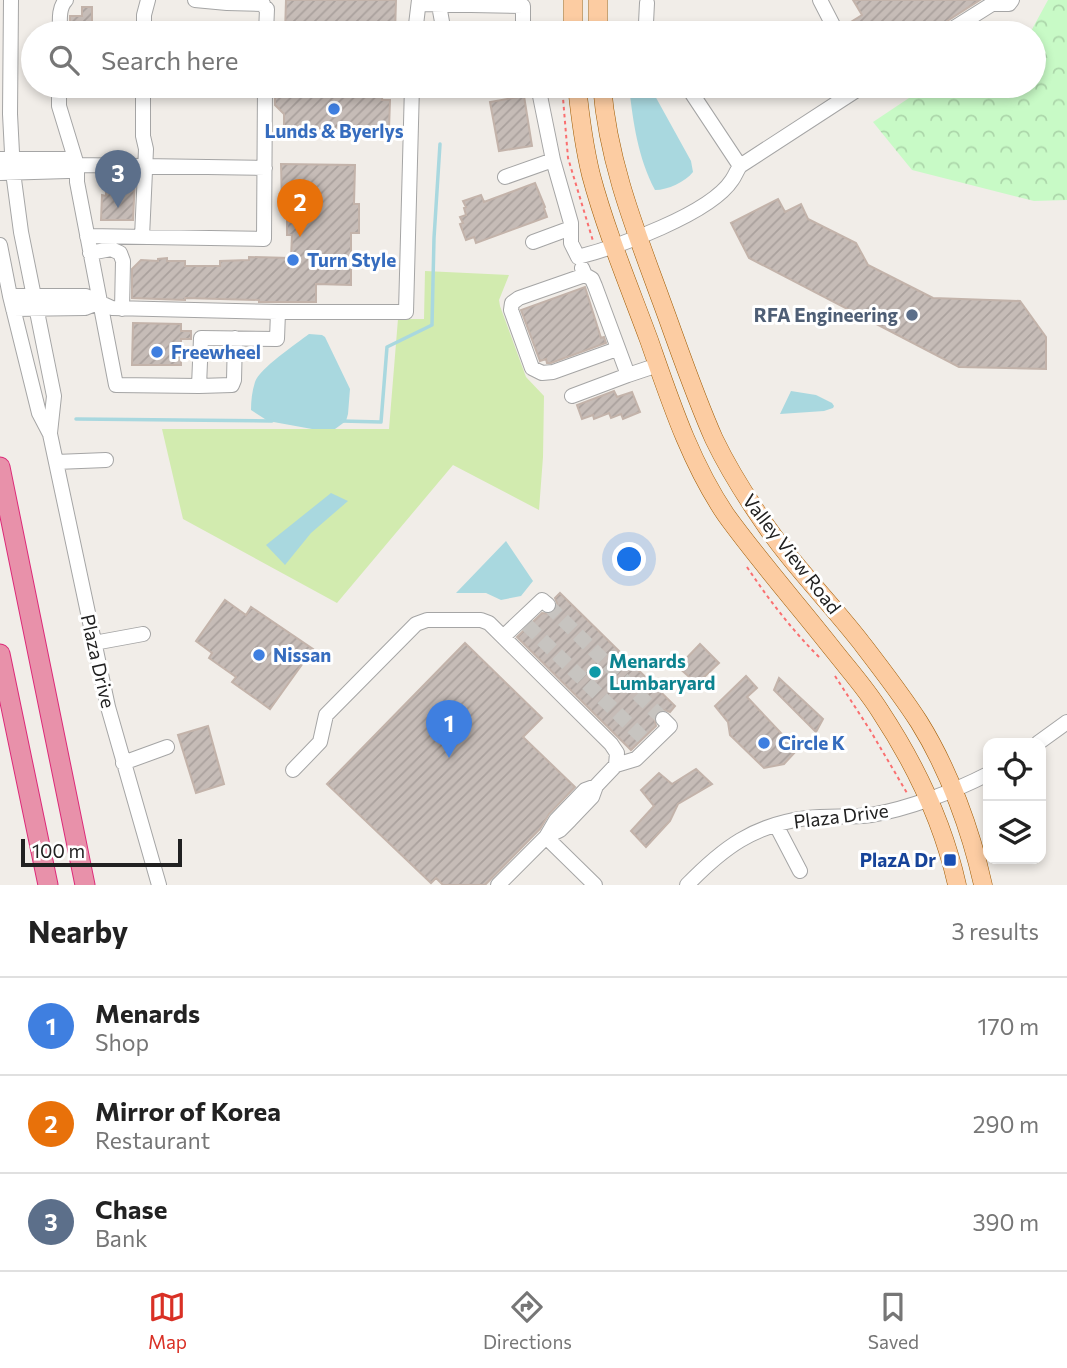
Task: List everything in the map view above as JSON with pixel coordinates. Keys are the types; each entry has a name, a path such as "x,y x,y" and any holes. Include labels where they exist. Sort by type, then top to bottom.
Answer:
{"highway":[{"path":"0,467 87,885"},
{"path":"0,654 48,885"},
{"path":"38,837 40,885"}],"main road":[{"path":"573,0 573,21"},
{"path":"598,0 598,21"},
{"name":"Valley View Road","path":"578,98 591,175 658,365 699,469 725,513 879,709 929,798 944,837 957,885"},
{"name":"Valley View Road","path":"603,98 614,164 637,238 715,441 760,518 784,551 859,640 919,723 952,790 972,844 983,885"}],"street":[{"name":"Plaza Drive","path":"10,0 10,114 6,166 54,396 50,434"},
{"path":"60,21 60,11 66,0"},
{"path":"144,21 148,0"},
{"path":"195,0 260,2 267,9 266,21"},
{"path":"820,0 831,21"},
{"path":"965,21 992,4 1009,4 1013,0"},
{"path":"417,21 419,2 440,10 523,6 523,21"},
{"path":"646,21 647,4"},
{"path":"440,10 443,21"},
{"path":"59,98 59,106 78,165 77,181 116,385 232,385 235,338"},
{"path":"142,237 146,149 143,136 143,98"},
{"path":"88,236 264,239 265,98"},
{"path":"100,302 112,309 406,312 412,98"},
{"path":"540,98 553,160 571,223 570,243 585,275 592,279 628,375"},
{"path":"695,98 740,166"},
{"path":"578,257 637,238 704,205 732,181 740,166 845,98"},
{"path":"505,177 553,160"},
{"path":"6,166 68,171 78,165 265,168"},
{"path":"533,242 571,229"},
{"name":"Plaza Drive","path":"0,245 11,303 39,413 50,434 108,707 159,885"},
{"path":"90,253 111,249 120,253 123,261 122,309"},
{"path":"585,275 519,298 512,303 511,310 532,368 541,373 553,372 617,349"},
{"path":"11,303 34,302 85,308 100,302"},
{"path":"200,386 201,338 277,339 278,312"},
{"path":"572,396 658,365"},
{"path":"56,462 106,460"},
{"path":"503,637 525,622 542,600 548,605"},
{"path":"293,770 320,741 326,715 416,624 426,620 481,620 489,623 611,744 617,753 616,765"},
{"path":"94,643 143,634"},
{"path":"498,885 546,837 560,830 570,820 592,797 596,786 616,765 636,759 647,742 670,726 663,719"},
{"path":"1045,738 1067,722"},
{"path":"123,763 167,747"},
{"name":"Plaza Drive","path":"687,885 737,841 760,830 806,818 868,815 895,810 983,776"},
{"path":"776,825 800,871"},
{"path":"546,837 595,885"}],"green space":[{"path":"1048,0 1067,0 1067,200 1034,201 912,170 873,122 909,98 1046,98 1046,21 1037,21"},
{"path":"425,271 509,275 499,300 500,306 526,377 544,396 539,510 453,465 337,603 183,519 162,429 389,429 398,319 424,319"}],"water":[{"path":"630,98 656,98 691,161 693,172 686,179 665,189 655,190 644,165"},
{"path":"309,334 325,337 350,389 346,421 335,429 312,429 268,421 251,410 253,389 258,376"},
{"path":"791,391 816,395 834,406 824,411 780,414"},
{"path":"331,493 348,501 311,533 285,565 266,545"},
{"path":"506,541 533,581 521,596 501,600 486,593 456,593"}],"building":[{"path":"286,0 396,0 395,21 285,21"},
{"path":"853,0 980,0 947,21 852,21 862,15"},
{"path":"82,7 92,7 92,21 70,21 70,16 82,16"},
{"name":"Lunds & Byerlys","path":"275,98 382,98 390,100 389,129 284,128 284,114 275,105"},
{"path":"524,98 532,146 499,151 490,102"},
{"path":"281,164 355,165 354,204 359,204 359,233 351,233 351,285 316,284 316,302 132,298 132,269 141,260 158,261 167,258 167,261 185,261 185,266 220,266 220,261 249,260 249,257 291,258 292,235 287,235 287,206 282,206"},
{"path":"106,178 135,178 133,220 101,220 102,195 106,196"},
{"path":"535,183 547,217 476,243 474,237 466,240 460,224 463,223 460,217 466,215 463,201 481,195 484,202"},
{"path":"778,199 785,212 801,204 808,219 856,243 868,265 933,298 1020,301 1046,337 1046,369 959,367 749,258 731,223"},
{"path":"585,287 601,338 604,337 606,343 551,363 547,363 546,359 540,361 521,310"},
{"name":"Freewheel","path":"133,323 181,324 181,331 191,331 191,339 181,339 181,365 132,365"},
{"path":"614,391 617,397 632,392 640,412 623,419 621,414 611,418 609,413 594,419 593,415 582,419 577,405"},
{"name":"Menards Lumbaryard","path":"560,593 675,706 670,712 657,712 654,717 656,726 631,750 517,637 542,613 555,612 558,606 555,598"},
{"name":"Nissan","path":"225,600 246,615 251,607 313,649 270,709 232,682 236,677 209,658 212,653 196,641"},
{"path":"465,643 542,718 523,737 575,787 549,814 540,829 485,885 443,885 436,878 431,883 327,784"},
{"path":"700,644 719,663 697,684 678,667"},
{"name":"Circle K","path":"746,676 757,688 747,697 797,750 784,764 764,768 730,735 728,722 715,706"},
{"name":"Circle K","path":"779,678 823,719 816,732 774,690"},
{"path":"208,726 224,784 196,793 178,735"},
{"path":"696,769 712,784 678,804 670,821 646,847 631,831 654,806 641,790 659,773 672,784"}],"waterway":[{"path":"342,421 381,422 387,347 432,325 440,144"},
{"path":"76,419 272,421"}],"tunnel":[{"path":"548,605 663,719"},
{"path":"527,625 644,739"}],"place":[{"name":"Lunds & Byerlys","path":"334,109"},
{"name":"Chase","path":"118,208"},
{"name":"Mirror of Korea","path":"300,237"},
{"name":"Turn Style","path":"293,260"},
{"name":"RFA Engineering","path":"912,315"},
{"name":"Freewheel","path":"157,352"},
{"name":"Nissan","path":"259,655"},
{"name":"Menards Lumbaryard","path":"595,672"},
{"name":"Circle K","path":"764,743"},
{"name":"Menards","path":"449,758"},
{"name":"PlazA Dr","path":"950,860"}]}
